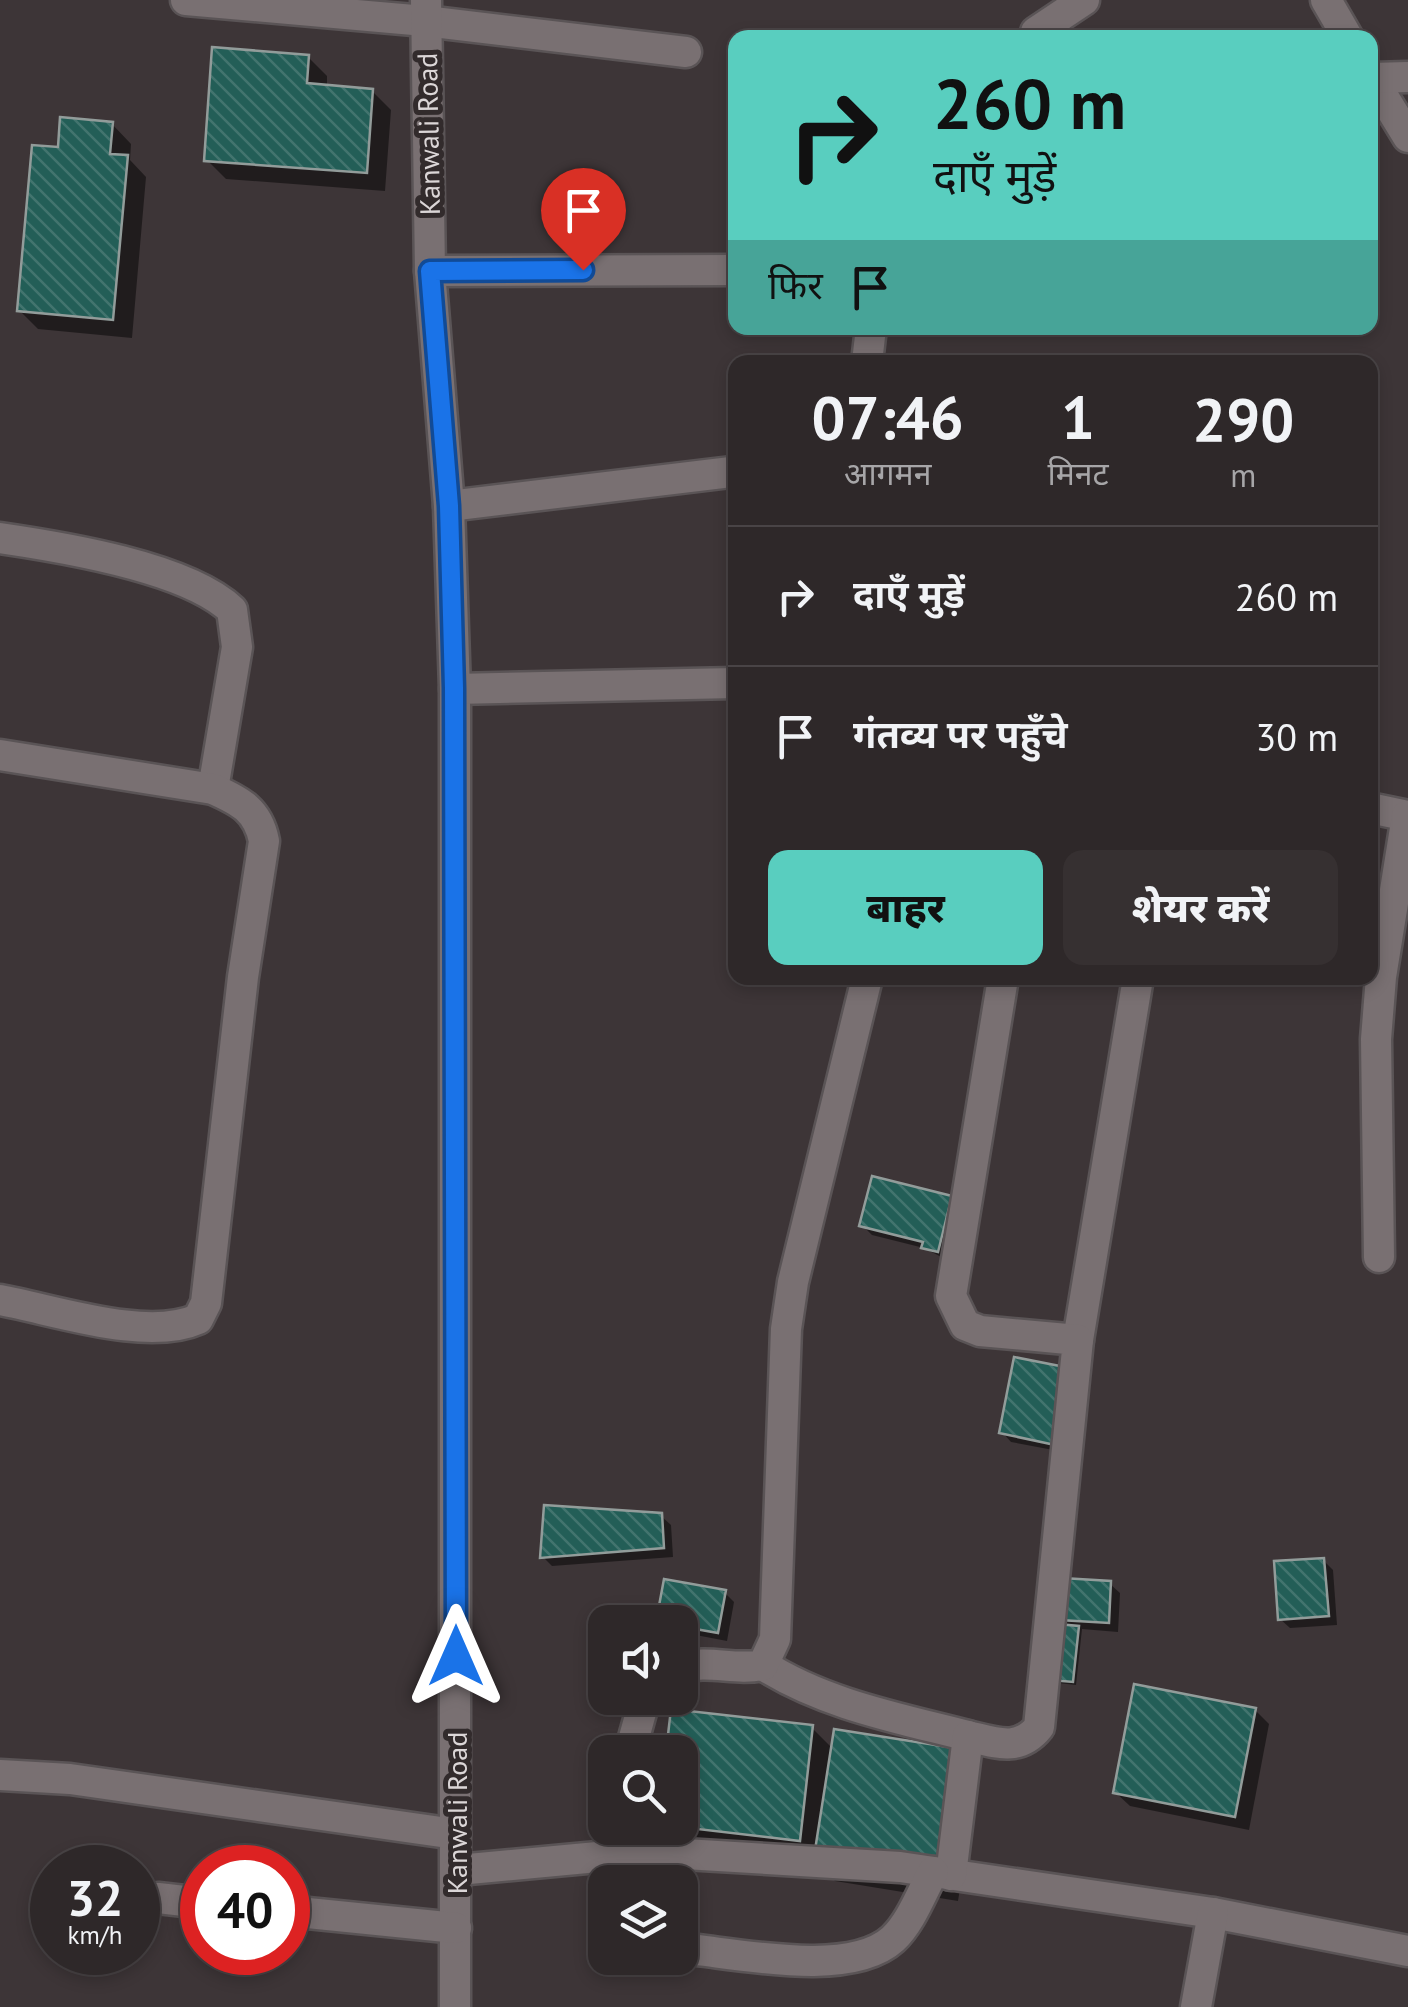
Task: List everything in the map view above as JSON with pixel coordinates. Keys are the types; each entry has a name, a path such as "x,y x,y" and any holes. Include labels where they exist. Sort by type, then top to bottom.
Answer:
{"street":[{"path":"186,0 426,11 686,52"},
{"path":"1039,30 1084,0"},
{"path":"1326,0 1343,30"},
{"name":"Kanwali Road","path":"426,11 430,271 449,506 454,688 458,1870 455,2007"},
{"path":"1378,76 1408,77"},
{"path":"1378,88 1408,138"},
{"path":"430,271 728,270"},
{"path":"449,506 728,472"},
{"path":"0,538 62,547 185,582 232,610 237,647 213,788"},
{"path":"454,688 728,683"},
{"path":"0,756 213,788 244,803 260,821 264,840 206,1303 198,1319 180,1327 126,1324 0,1300"},
{"path":"1378,810 1408,816 1380,977 1376,1039 1379,1257"},
{"path":"762,1665 775,1638 786,1328 792,1282 865,985"},
{"path":"1002,985 951,1296 966,1325 980,1331 1078,1340"},
{"path":"698,1665 762,1665 792,1684 825,1696 1008,1746 1029,1740 1040,1727 1078,1340 1137,985"},
{"path":"698,1950 823,1960 858,1958 894,1938 942,1874 968,1736"},
{"path":"0,1775 70,1779 455,1834"},
{"path":"458,1870 651,1852 766,1856 942,1874 1213,1912 1408,1950"},
{"path":"1196,2007 1213,1912"},
{"path":"310,1913 456,1928"}],"building":[{"path":"212,47 309,55 307,83 373,89 367,173 204,161"},
{"path":"60,117 113,122 110,154 128,155 113,320 17,311 32,145 58,147"},
{"path":"872,1176 952,1196 938,1252 921,1248 923,1242 859,1226"},
{"path":"1014,1357 1070,1368 1055,1445 999,1433"},
{"path":"544,1505 662,1513 664,1548 540,1558"},
{"path":"1324,1558 1329,1616 1278,1620 1274,1561"},
{"path":"1062,1578 1111,1581 1109,1623 1060,1620"},
{"path":"664,1579 726,1590 718,1633 698,1629 698,1605 659,1605"},
{"path":"1057,1624 1079,1626 1073,1682 1051,1680"},
{"path":"1134,1684 1256,1708 1235,1817 1113,1793"},
{"path":"698,1712 813,1725 800,1841 698,1829 698,1735 668,1735 670,1715"},
{"path":"834,1729 961,1749 940,1884 813,1863"}],"route":[{"path":"456,1656 454,688 449,506 430,271 583,270"}]}
